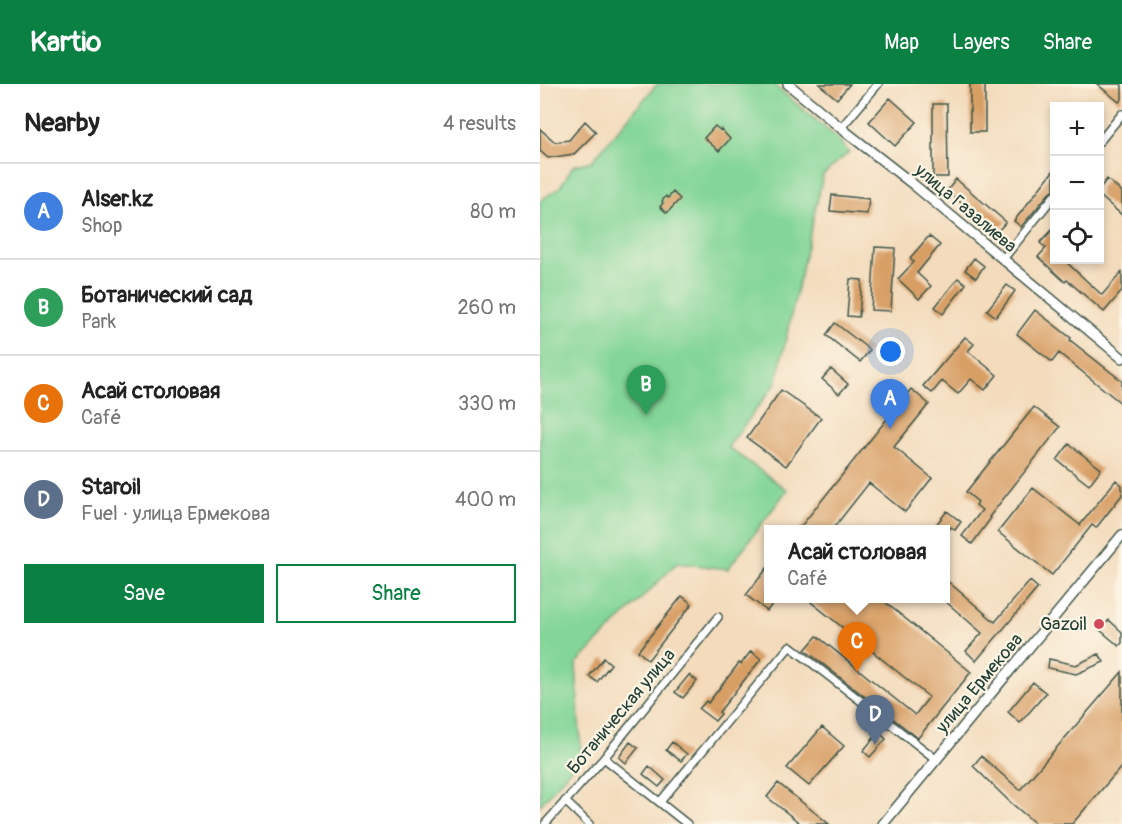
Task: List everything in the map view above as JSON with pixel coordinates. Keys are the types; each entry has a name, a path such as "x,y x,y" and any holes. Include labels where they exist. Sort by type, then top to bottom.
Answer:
{"main road":[{"name":"улица Газалиева","path":"788,84 914,185 1122,358"},
{"name":"улица Ермекова","path":"883,824 1122,536"}],"street":[{"path":"841,128 878,84"},
{"path":"1104,136 1122,114"},
{"path":"1003,259 1050,201"},
{"name":"Ботаническая улица","path":"545,824 604,758 718,617"},
{"path":"660,802 790,646 937,760"},
{"path":"604,758 687,824"},
{"path":"564,801 589,824"}],"green space":[{"path":"657,84 773,84 836,137 849,152 823,175 776,383 728,447 787,490 728,569 677,563 576,664 581,756 540,806 540,201 560,187 573,166 592,161"}],"building":[{"path":"819,84 850,84 837,99"},
{"path":"970,84 985,84 985,132 970,132"},
{"path":"1097,84 1122,85 1122,99 1119,102"},
{"path":"890,98 917,122 895,146 869,122"},
{"path":"933,104 947,104 948,177 933,177"},
{"path":"585,121 596,132 574,154 548,158 540,151 540,129 555,142 569,140"},
{"path":"715,126 730,139 719,151 704,138"},
{"path":"1050,175 1050,192 1021,227 1014,221"},
{"path":"956,179 1006,222 996,233 947,191"},
{"path":"1107,179 1122,192 1122,215 1104,199 1104,183"},
{"path":"673,192 680,199 667,213 660,207 666,196 668,198"},
{"path":"832,195 869,199 867,214 830,211"},
{"path":"1050,232 1050,264 1068,264 1102,295 1122,272 1122,291 1104,312 1067,280 1065,282 1038,257 1046,248 1040,243"},
{"path":"929,236 940,245 917,273 931,286 919,299 898,279 914,262 910,258"},
{"path":"875,247 895,248 891,311 871,310"},
{"path":"974,258 984,266 976,278 965,270"},
{"path":"958,278 966,284 943,314 935,307"},
{"path":"850,279 862,280 859,317 847,316"},
{"path":"1007,285 1015,291 996,317 987,310"},
{"path":"1035,310 1122,381 1122,404 1059,353 1052,362 1017,334"},
{"path":"835,323 870,350 860,362 826,335"},
{"path":"965,337 974,344 968,351 997,375 985,390 971,379 958,394 942,381 932,393 923,386"},
{"path":"831,369 848,384 839,394 822,379"},
{"path":"911,389 929,404 894,447 932,478 905,512 869,483 836,525 802,525"},
{"path":"781,390 821,418 786,466 747,438"},
{"path":"1034,407 1060,427 989,517 991,518 972,544 962,536 982,510 976,505 978,502 966,492"},
{"path":"1069,444 1101,469 1089,485 1057,460"},
{"path":"1116,480 1122,485 1122,495 1096,528 1092,525 1052,575 998,532 1033,488 1080,525"},
{"path":"947,511 961,522 955,530 950,528 950,525 936,525"},
{"path":"764,572 764,603 773,603 767,611 746,595"},
{"path":"1030,581 1038,588 976,661 966,651 982,633 947,603 950,603 950,583 995,622"},
{"path":"682,596 692,604 648,660 638,651"},
{"path":"812,603 886,603 971,672 918,738 805,650 817,636 915,715 929,697"},
{"path":"1109,620 1122,632 1122,643 1119,646 1100,630"},
{"path":"751,651 761,659 719,712 721,714 715,721 699,709 706,701 708,703"},
{"path":"1099,654 1104,662 1076,674 1048,668 1049,659 1076,665"},
{"path":"604,658 611,664 597,682 589,676"},
{"path":"1122,672 1122,766 1072,824 1036,824 973,766 981,756 1020,790"},
{"path":"689,675 697,681 683,698 675,692"},
{"path":"1033,682 1046,693 1020,723 1008,712"},
{"path":"822,727 844,746 809,786 787,768"},
{"path":"879,732 886,739 870,757 863,751"},
{"path":"630,742 638,748 626,763 619,757"},
{"path":"672,742 687,754 681,761 666,750"},
{"path":"649,766 665,780 659,787 643,774"},
{"path":"778,783 829,824 801,824 767,797"}],"place":[{"name":"Ботанический сад","path":"646,415"},
{"name":"Alser.kz","path":"890,429"},
{"name":"Gazoil","path":"1099,624"},
{"name":"Асай столовая","path":"857,672"},
{"name":"Staroil","path":"875,745"}]}
